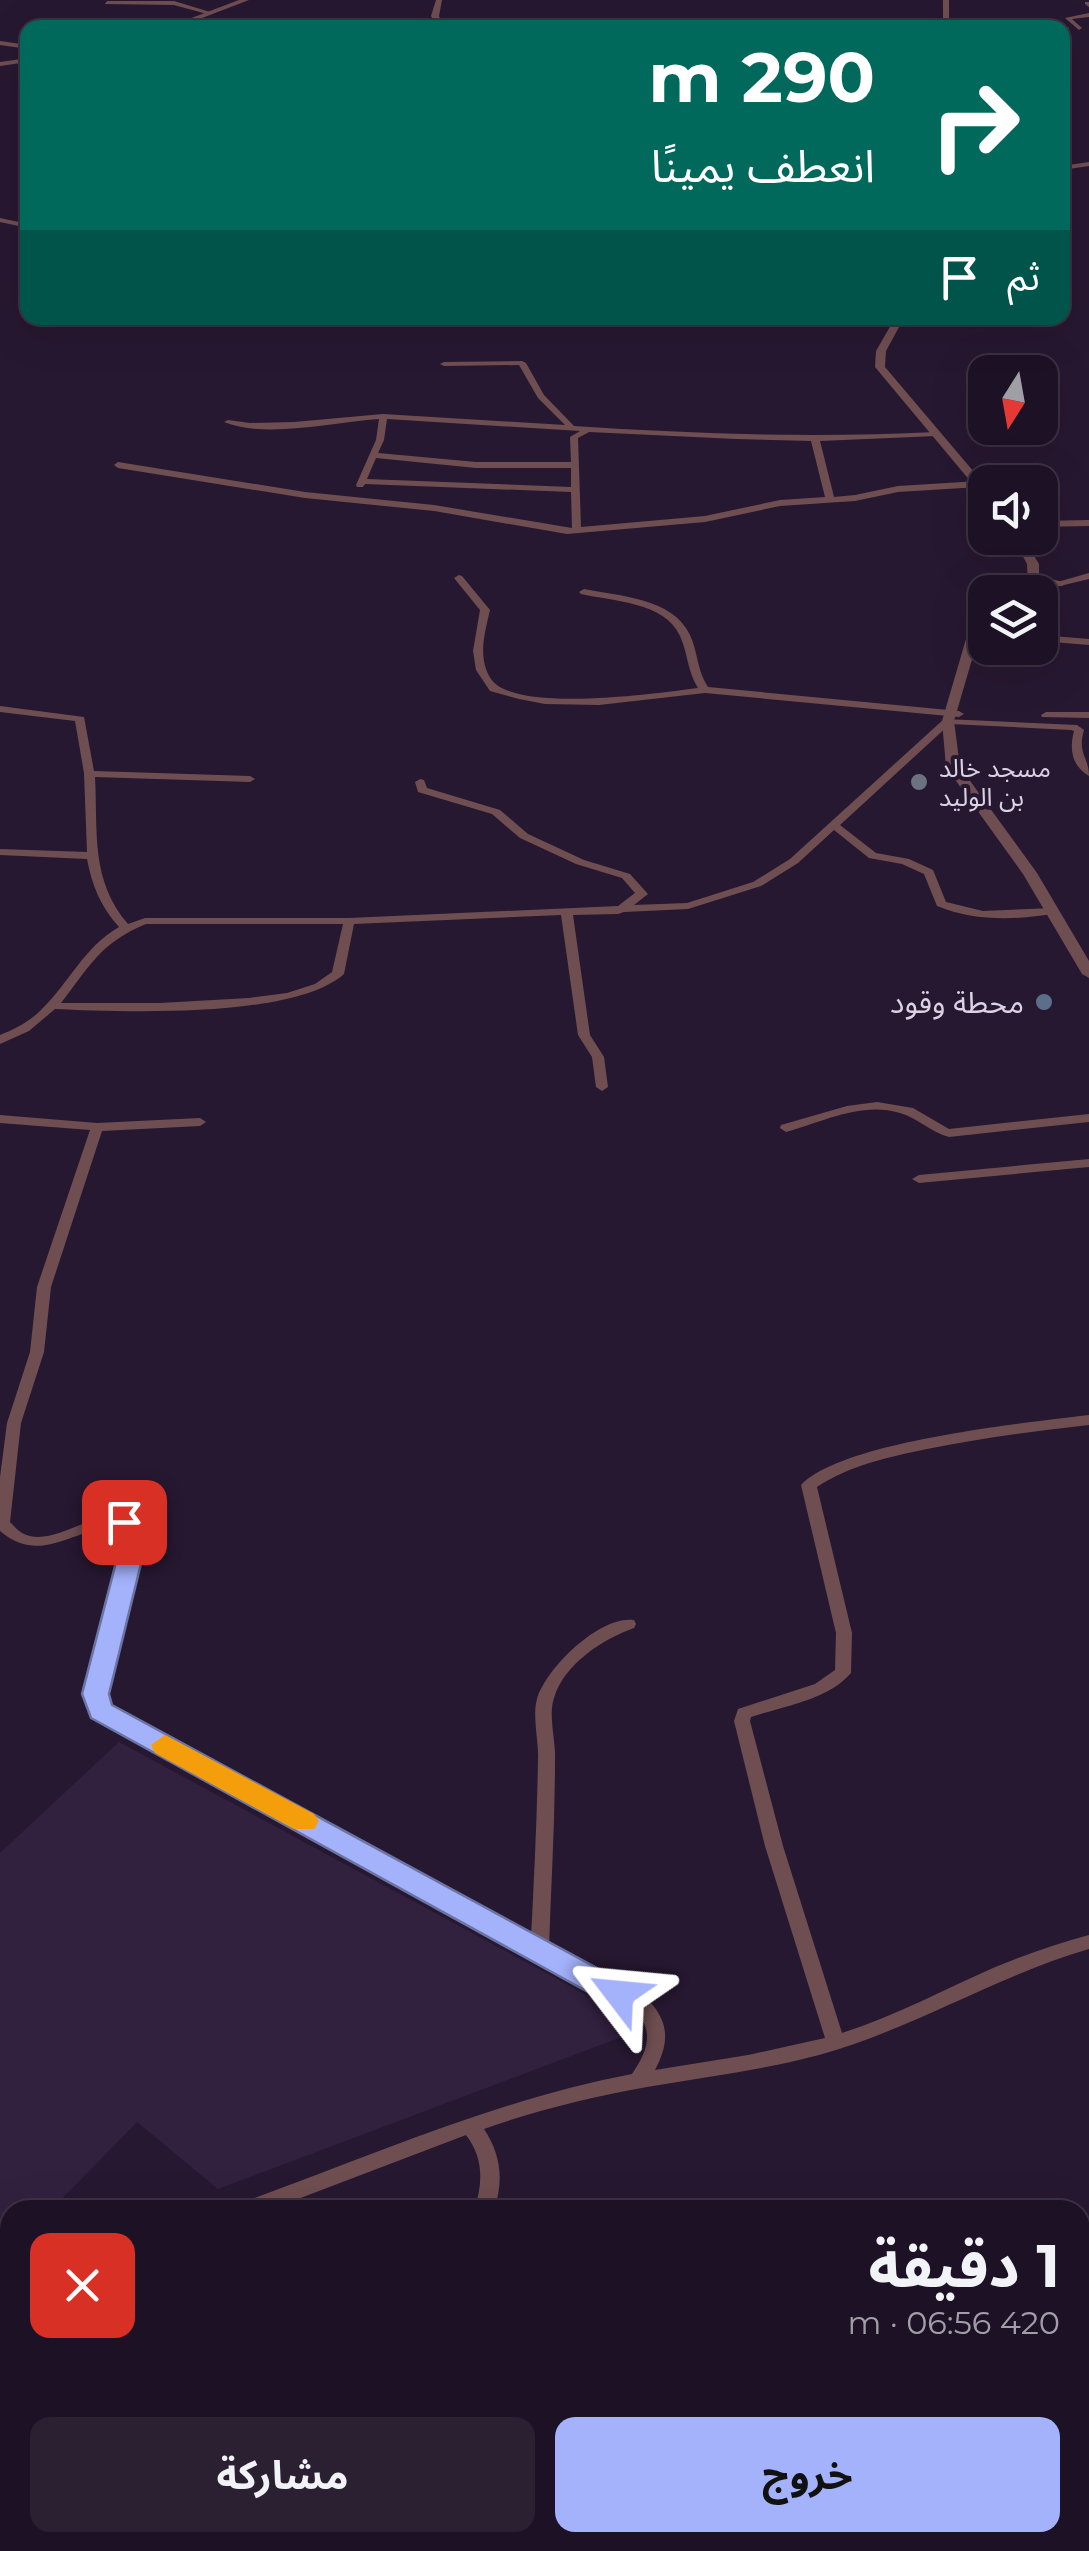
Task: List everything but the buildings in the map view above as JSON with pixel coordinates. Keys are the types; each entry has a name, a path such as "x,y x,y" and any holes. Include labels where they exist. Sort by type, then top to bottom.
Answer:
{"street":[{"path":"188,20 246,0"},
{"path":"107,4 174,1 207,12"},
{"path":"1078,28 1068,18 1089,15"},
{"path":"1070,28 1089,27"},
{"path":"0,220 20,224"},
{"path":"16,223 20,221"},
{"path":"895,325 880,351 880,367 968,472"},
{"path":"444,364 526,365 529,380 570,427"},
{"path":"228,422 259,426 383,416 570,427 585,432 814,440 936,434"},
{"path":"354,500 374,455 383,416"},
{"path":"577,531 574,437 585,432"},
{"path":"814,440 830,499"},
{"path":"374,455 461,464 575,466"},
{"path":"118,464 577,531 705,519 830,499 968,489"},
{"path":"362,481 576,490"},
{"path":"1058,524 1089,523"},
{"path":"1059,584 1089,576"},
{"path":"459,578 485,610 476,636 477,650 494,689 525,697 584,701 705,690 950,718 1072,727 1079,730 1075,740 1078,760 1089,773"},
{"path":"584,592 662,612 678,623 686,634 696,680 705,690"},
{"path":"1058,639 1089,642"},
{"path":"969,665 950,718 950,750 959,781 1084,951 1089,974"},
{"path":"0,709 79,717 89,774 88,832 92,856 110,913 124,926"},
{"path":"0,1040 30,1028 55,1006 93,948 124,926 185,919 349,920 618,912 688,906 757,884 794,861 950,718 1089,715"},
{"path":"89,774 250,780"},
{"path":"420,782 422,790 496,812 524,836 580,862 626,876 642,894 618,912"},
{"path":"834,825 873,856 904,860 929,872 941,904 958,912 986,916 1054,911"},
{"path":"0,852 92,856"},
{"path":"566,914 584,1034 598,1056 602,1087"},
{"path":"55,1006 178,1006 314,991 338,974 349,920"},
{"path":"786,1128 872,1105 912,1112 936,1131 949,1133 1089,1118"},
{"path":"1,1124 97,1127 200,1122"},
{"path":"97,1127 44,1287 38,1352 14,1423 2,1524 12,1536 25,1541 62,1540 100,1522 133,1526 132,1551 95,1703 100,1710 540,1950 656,2019 658,2038 639,2080"},
{"path":"920,1179 1089,1163"},
{"path":"836,2042 774,1846 742,1722 744,1714 821,1688 844,1672 844,1633 809,1485 818,1476 851,1465 947,1441 1089,1420"},
{"path":"540,1950 546,1696 592,1640 628,1624"},
{"path":"271,2200 469,2125 639,2080 836,2042 942,2000 999,1970 1089,1942"},
{"path":"469,2125 482,2137 490,2169 485,2200"}],"shaded area":[{"path":"119,1742 620,2013 632,2033 218,2189 137,2122 61,2200 0,2200 0,1853"}],"slow traffic":[{"path":"165,1745 304,1821"}],"place":[{"name":"مسجد خالد بن الوليد","path":"919,782"},
{"name":"محطة وقود","path":"1044,1002"}],"route":[{"path":"124,1522 133,1526 136,1535 96,1694 95,1703 100,1710 619,1994"}]}
